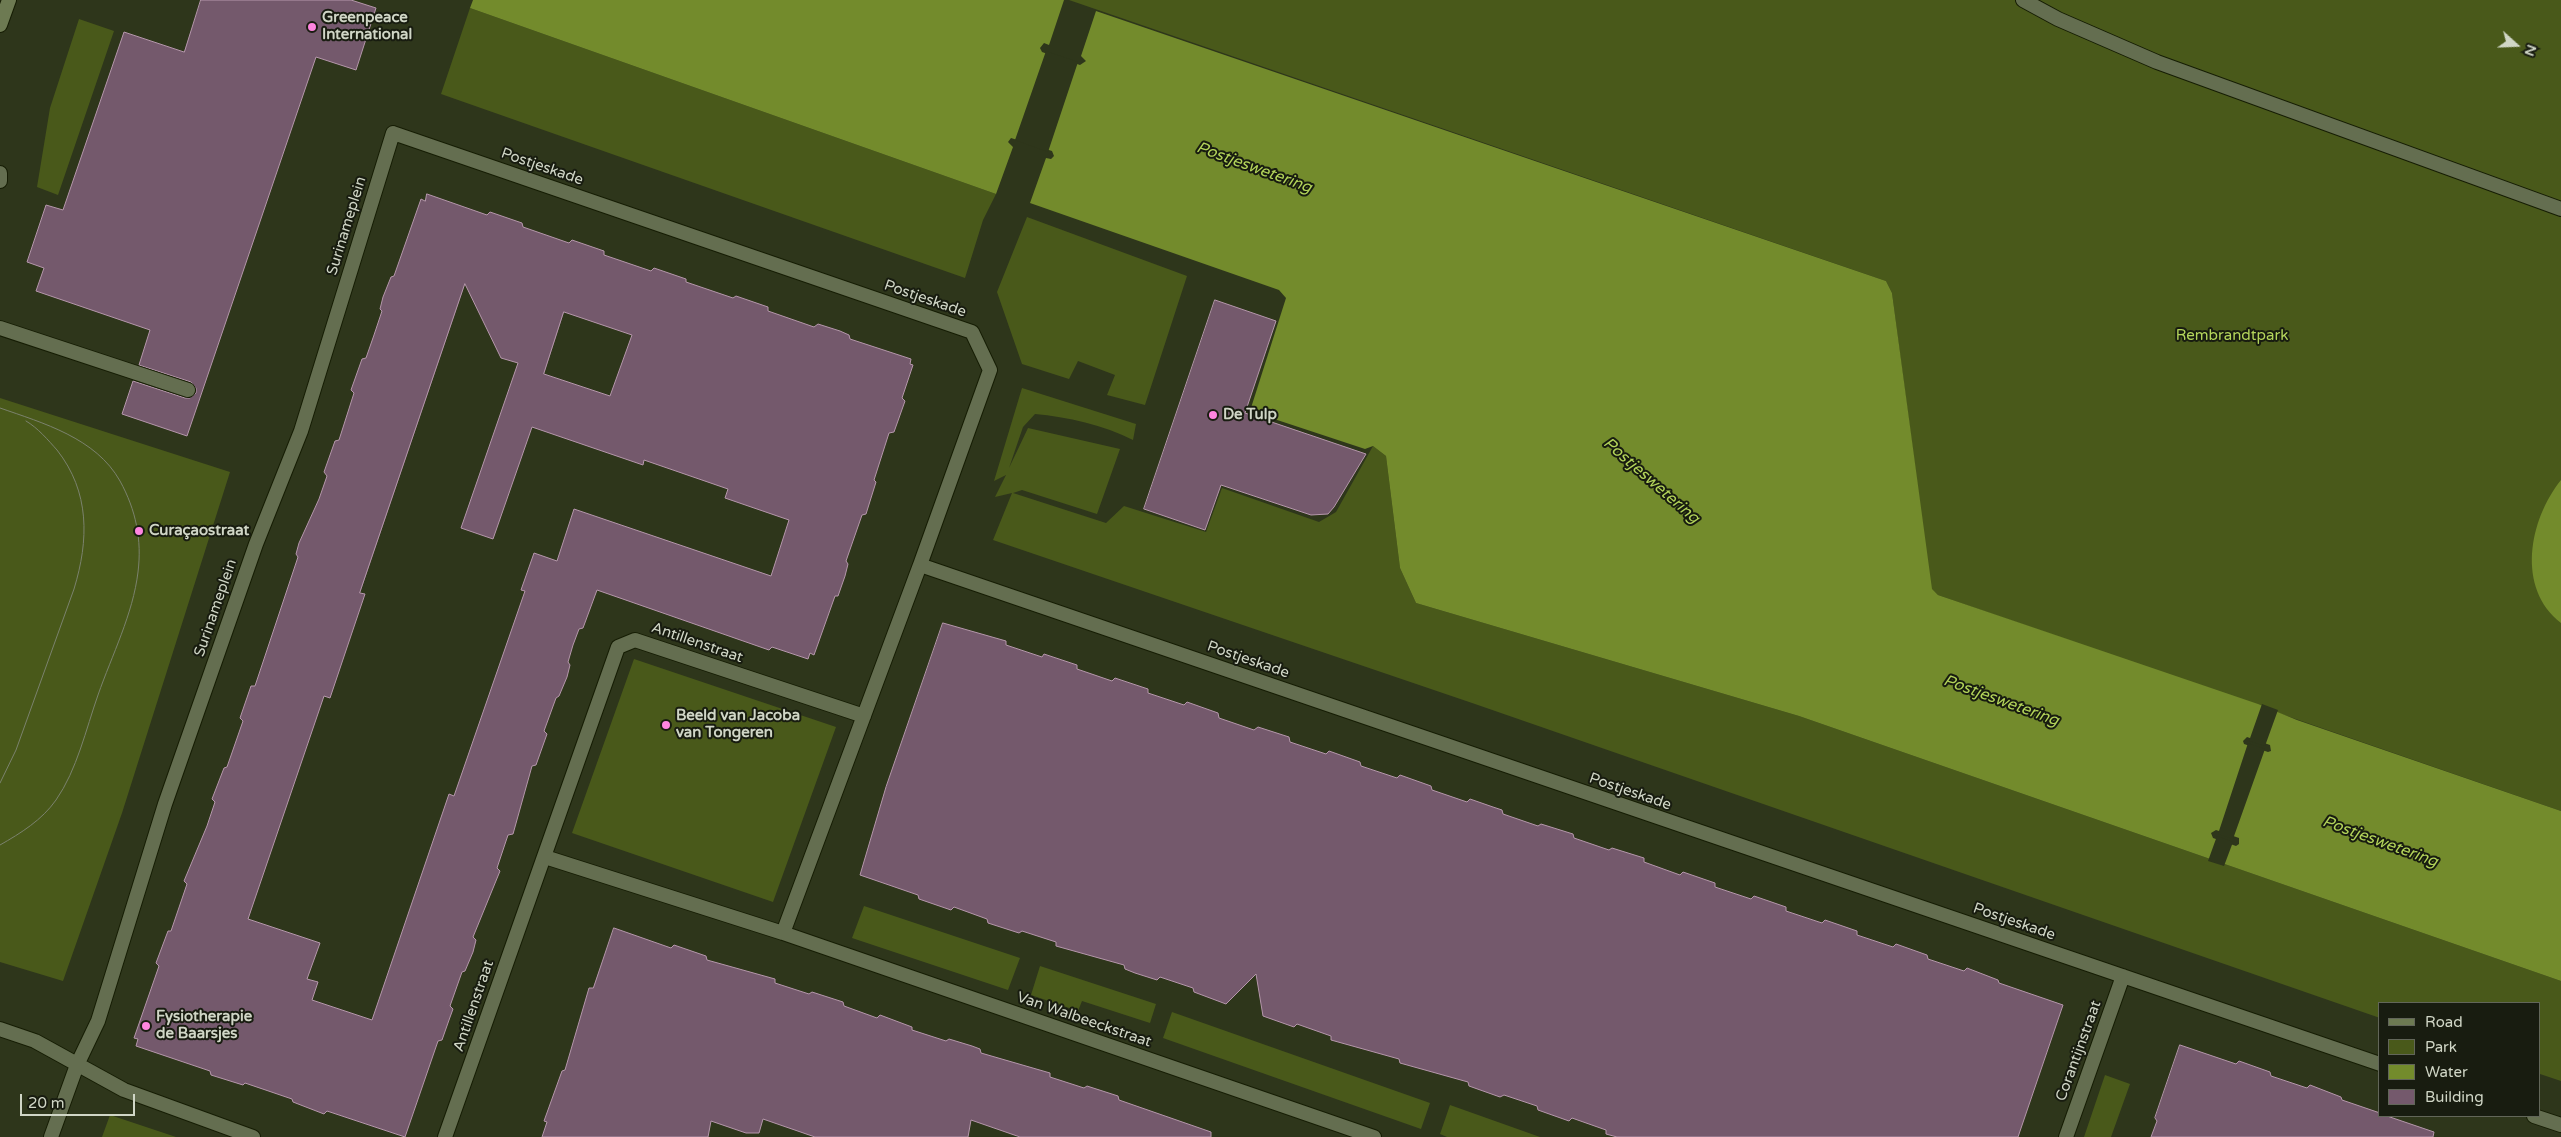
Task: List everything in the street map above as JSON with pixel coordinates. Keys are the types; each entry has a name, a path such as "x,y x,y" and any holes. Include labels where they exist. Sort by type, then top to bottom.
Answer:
{"main road":[{"path":"0,25 9,0"}],"street":[{"path":"2023,0 2058,19 2157,62 2561,209"},
{"name":"Postjeskade","path":"393,132 972,332 990,370 920,565 2378,1063"},
{"name":"Surinameplein","path":"51,1137 77,1065 98,1021 168,795 256,544 300,431 393,132"},
{"path":"0,173 0,181"},
{"path":"0,328 188,390"},
{"path":"545,857 783,933 920,565"},
{"name":"Antillenstraat","path":"445,1137 618,647 635,640 864,716"},
{"name":"Van Walbeeckstraat","path":"783,933 1374,1137"},
{"name":"Corantijnstraat","path":"2066,1137 2123,976"},
{"path":"0,1029 35,1041 124,1090 253,1137"},
{"path":"2537,1117 2561,1125"}],"green space":[{"name":"Rembrandtpark","path":"1069,0 2561,0 2561,811 1938,595 1931,589 1892,293 1886,281"},
{"path":"470,8 996,194 983,220 965,278 441,94"},
{"path":"79,19 114,31 58,195 37,187 50,108"},
{"path":"1027,217 1187,276 1145,405 1107,395 1115,375 1078,361 1069,379 1022,364 997,292"},
{"path":"1022,388 1136,424 1133,440 1098,426 1035,414 1023,427 1009,468 1028,428 1120,449 1097,514 1022,490 1013,493 1106,523 1124,506 1206,532 1222,488 1319,522 1336,512 1373,446 1386,456 1400,568 1416,603 1799,716 2561,981 2561,1081 2541,1074 2541,1002 2378,1002 2378,1017 1475,704 993,540 1012,493 995,497 1006,475 994,481"},
{"path":"0,398 230,472 122,813 63,981 0,962"},
{"path":"634,659 836,727 773,902 572,833"},
{"path":"864,906 1020,958 1008,990 852,938"},
{"path":"1040,966 1156,1004 1150,1023 1082,1001 1078,1011 1031,995"},
{"path":"1172,1012 1430,1103 1421,1129 1163,1038"},
{"path":"2105,1075 2130,1084 2111,1137 2084,1137"},
{"path":"1450,1105 1540,1137 1447,1137 1440,1134"},
{"path":"110,1115 176,1137 102,1137"}],"water":[{"name":"Postjeswetering","path":"473,0 1064,0 1049,45 1044,43 1040,48 1042,52 1080,65 1086,61 1081,56 1096,11 1886,281 1892,293 1932,589 1938,595 2258,704 2297,720 2561,811 2561,981 1799,716 1416,603 1400,568 1386,456 1373,446 1365,449 1250,411 1286,298 1279,290 1030,203 1046,158 1051,159 1054,156 1052,151 1011,138 1008,142 1013,147 996,194 470,8","holes":["2247,737 2270,745 2271,751 2268,752 2244,744 2243,741","2216,830 2239,838 2239,844 2236,846 2213,838 2211,833"]},
{"path":"2561,480 2561,623 2547,608 2538,592 2533,573 2532,553 2541,514"}],"pier":[{"path":"1046,51 1078,62 1048,152 1015,140"},
{"path":"2262,704 2278,710 2265,746 2249,741"},
{"path":"2248,743 2265,749 2233,839 2218,834"},
{"path":"2217,836 2233,842 2224,866 2208,861"}],"building":[{"path":"201,0 351,0 376,8 356,70 316,57 187,436 122,414 133,381 185,398 190,398 196,393 196,388 191,382 139,365 150,330 36,291 44,268 27,262 46,205 63,210 124,32 184,52"},
{"path":"427,194 487,215 490,212 522,223 523,227 569,243 572,240 604,251 604,255 651,271 654,268 686,279 686,282 733,298 736,296 768,307 768,311 814,327 818,324 840,331 849,335 850,339 911,359 910,364 913,365 902,398 905,401 894,432 889,433 874,480 876,482 866,514 862,515 846,561 848,564 845,576 838,596 835,596 814,655 810,653 808,659 772,647 769,650 597,590 583,628 579,629 573,645 568,662 570,665 567,677 559,696 556,698 544,731 547,734 536,765 532,766 513,834 508,835 497,868 500,871 473,937 476,940 473,952 465,971 462,972 450,1006 453,1009 442,1040 438,1041 405,1137 327,1111 324,1114 293,1102 292,1099 245,1083 243,1085 211,1075 210,1071 136,1046 138,1039 134,1038 159,966 156,963 168,931 171,931 187,884 184,881 207,826 215,802 212,799 224,768 227,767 243,721 240,718 251,686 255,686 298,557 296,554 299,543 327,476 324,472 335,441 339,440 354,393 351,390 362,359 366,358 374,335 382,311 380,309 383,297 391,277 394,276 421,199 425,201","holes":["465,284 501,358 518,363 461,528 493,539 532,427 643,465 644,460 728,489 725,498 789,520 771,576 574,509 557,561 534,553 521,590 525,591 454,796 449,794 372,1020 312,1000 318,982 307,979 320,943 248,919 324,696 330,698 365,594 360,593","564,312 632,335 610,396 544,374"]},
{"name":"De Tulp","path":"1215,300 1276,321 1245,413 1366,454 1328,514 1311,515 1221,485 1205,530 1144,509"},
{"path":"943,623 1006,641 1006,645 1042,657 1044,654 1077,665 1077,669 1112,681 1115,678 1148,689 1148,693 1184,705 1187,702 1218,713 1219,718 1254,730 1258,727 1289,737 1290,742 1326,754 1329,751 1360,762 1361,766 1397,778 1400,775 1431,786 1432,790 1467,802 1470,799 1502,810 1503,814 1538,826 1541,824 1573,834 1574,838 1609,850 1612,848 1644,858 1644,862 1680,875 1683,872 1715,883 1715,887 1751,899 1754,896 1786,907 1786,911 1822,923 1825,920 1857,931 1857,935 1893,947 1896,944 1927,955 1928,959 1964,971 1967,968 1998,980 1999,983 2063,1005 2018,1137 1617,1137 1606,1134 1606,1130 1572,1118 1569,1121 1538,1110 1537,1106 1504,1095 1500,1097 1469,1086 1468,1082 1400,1063 1399,1059 1331,1040 1331,1036 1297,1024 1294,1027 1263,1016 1256,974 1226,1004 1194,992 1193,988 1160,977 1157,980 1135,973 1125,969 1124,965 1056,946 1056,942 1022,931 1019,933 988,923 987,919 954,907 951,910 919,899 918,895 860,875 886,787"},
{"path":"614,928 671,948 674,945 706,956 707,960 775,979 775,983 809,994 812,992 843,1002 844,1006 877,1018 880,1015 912,1027 912,1030 946,1041 949,1039 972,1046 980,1049 981,1053 1050,1073 1050,1077 1118,1096 1119,1100 1211,1132 1211,1137 1020,1137 971,1120 968,1137 815,1137 763,1119 759,1133 746,1133 711,1121 708,1137 542,1137 547,1122 544,1121 562,1071 565,1070 589,988 593,988"},
{"path":"2180,1045 2236,1064 2239,1061 2270,1072 2271,1076 2307,1088 2310,1085 2341,1097 2342,1100 2378,1112 2378,1117 2390,1117 2434,1132 2433,1137 2151,1137 2157,1121 2155,1118"}],"tram line":[{"path":"0,408 51,426 67,434 83,443 110,466 126,492 134,514 139,548 138,572 132,603 70,776 56,800 38,820 0,845"},
{"path":"0,783 16,750 74,589 79,571 84,535 84,517 81,500 68,466 46,438 26,421"}],"place":[{"name":"Greenpeace International","path":"312,27"},
{"name":"De Tulp","path":"1213,415"},
{"name":"Curaçaostraat","path":"139,531"},
{"name":"Beeld van Jacoba van Tongeren","path":"666,725"},
{"name":"Fysiotherapie de Baarsjes","path":"146,1026"}]}
